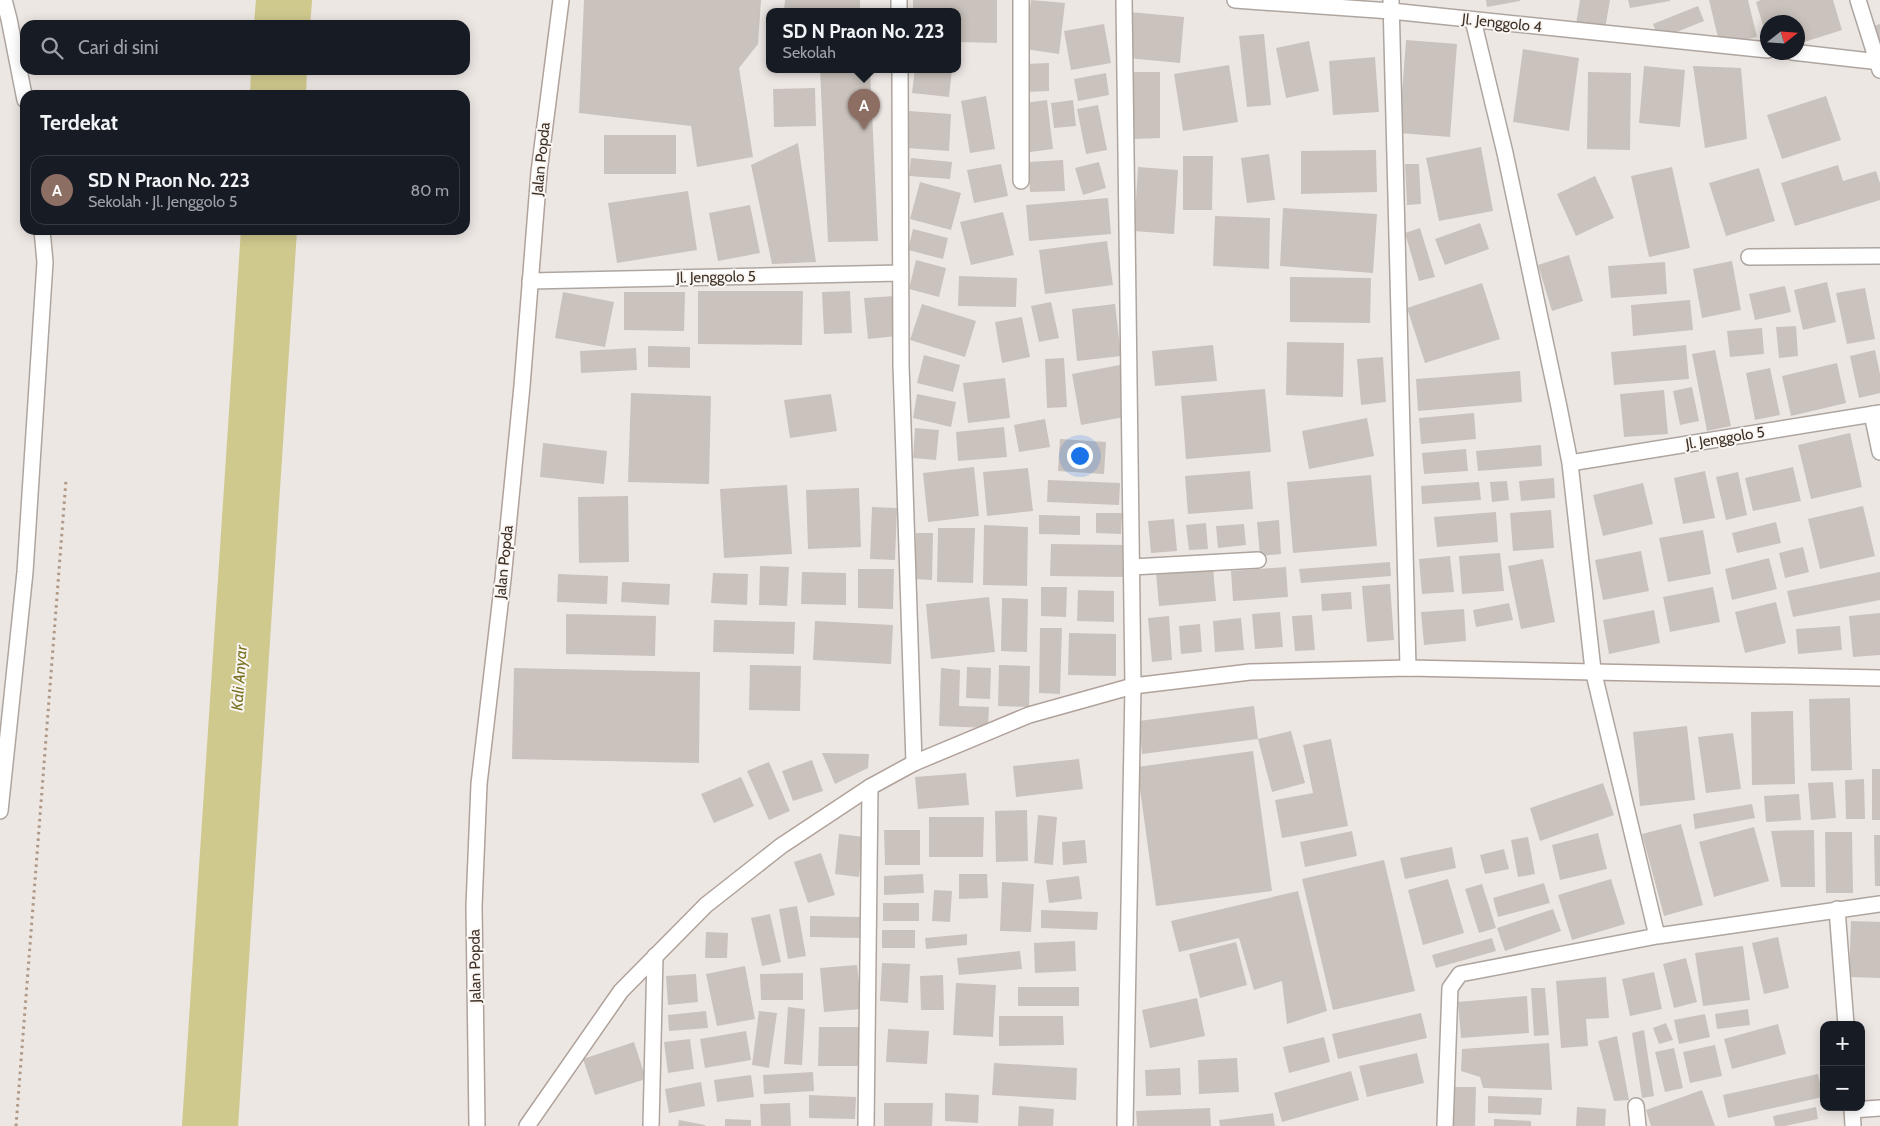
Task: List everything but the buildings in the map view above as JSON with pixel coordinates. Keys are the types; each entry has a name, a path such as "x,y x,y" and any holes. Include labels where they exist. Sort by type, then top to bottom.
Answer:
{"street":[{"path":"4,0 20,75"},
{"name":"Jalan Popda","path":"477,1126 474,906 480,784 503,579 539,172 561,0"},
{"path":"1020,181 1021,0"},
{"path":"1124,0 1133,686 1125,1126"},
{"name":"Jl. Jenggolo 4","path":"1235,0 1391,6 1473,20 1760,49"},
{"path":"1805,54 1879,65 1858,0"},
{"path":"1391,6 1408,668"},
{"path":"1473,20 1519,216 1570,463 1594,670 1657,936"},
{"path":"900,73 901,365 914,763"},
{"path":"20,75 23,90"},
{"path":"0,811 25,572 45,262 42,235"},
{"path":"1749,257 1880,256"},
{"name":"Jl. Jenggolo 5","path":"530,281 901,273"},
{"path":"1876,413 1880,452"},
{"name":"Jl. Jenggolo 5","path":"1570,463 1876,413"},
{"path":"1132,567 1258,560"},
{"path":"527,1126 621,991 706,905 781,846 870,787 914,763 1029,714 1133,686 1250,672 1408,668 1594,670 1880,678"},
{"path":"866,1126 870,787"},
{"path":"1445,1126 1450,988 1460,974 1657,936 1880,904"},
{"path":"1836,909 1846,1021"},
{"path":"651,1126 655,956"},
{"path":"1636,1106 1638,1126"},
{"path":"1865,1109 1880,1108"},
{"path":"1852,1111 1853,1126"}],"path":[{"path":"16,1126 66,480"}],"waterway":[{"name":"Kali Anyar","path":"282,20 284,0"},
{"name":"Kali Anyar","path":"278,90 279,75"},
{"name":"Kali Anyar","path":"210,1126 269,235"}],"place":[{"name":"SD N Praon No. 223","path":"864,130"}]}
